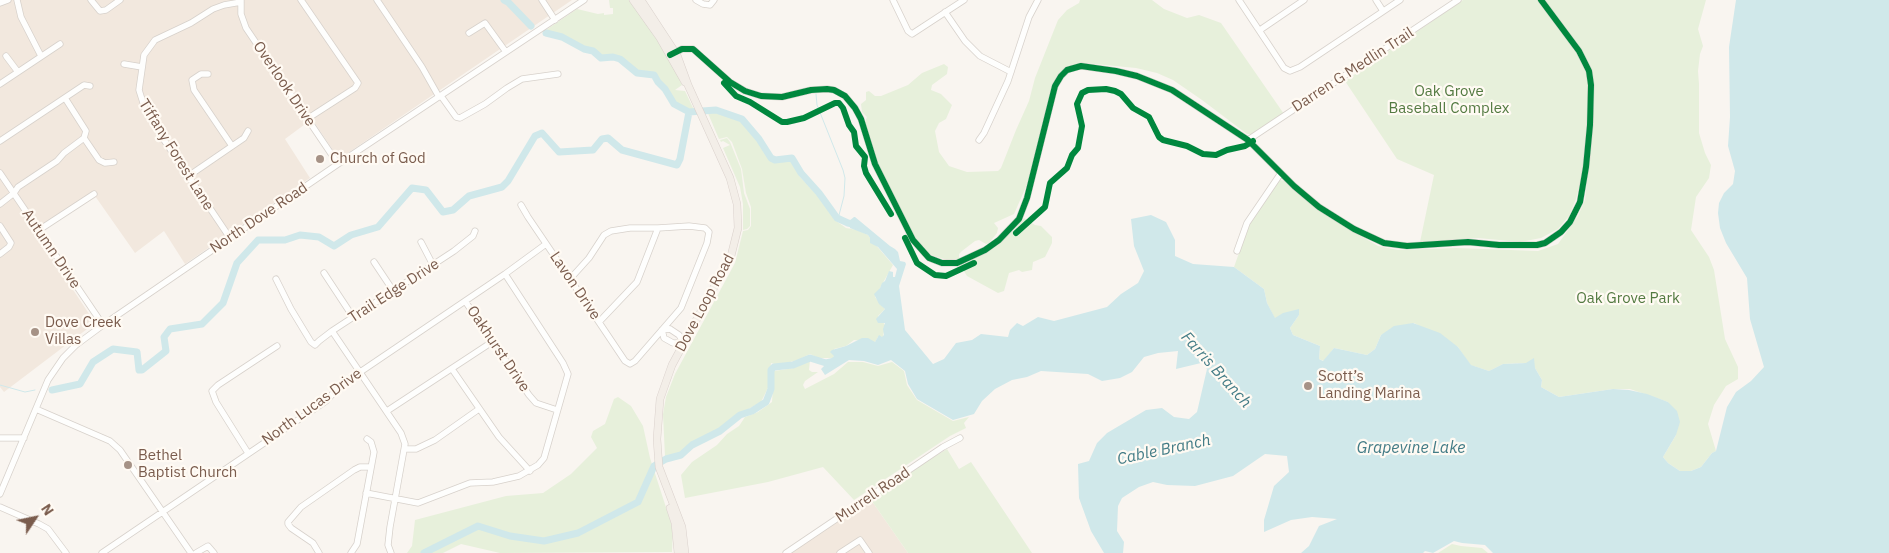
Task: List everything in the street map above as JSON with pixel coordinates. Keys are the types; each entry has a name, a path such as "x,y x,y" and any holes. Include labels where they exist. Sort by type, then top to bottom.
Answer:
{"main road":[{"name":"Dove Loop Road","path":"633,0 673,53"},
{"name":"Dove Loop Road","path":"641,0 686,76 688,86 730,178 736,196 738,213 736,236 728,262 684,343 662,389 657,419 657,456 675,523 678,553"},
{"name":"Dove Loop Road","path":"668,495 682,527 685,553"}],"street":[{"path":"0,3 8,0"},
{"path":"16,0 21,17 42,56"},
{"path":"91,0 98,10 102,11 120,0"},
{"path":"301,0 358,83 355,88 307,119"},
{"path":"377,0 440,96 456,117 460,118 522,79 558,74"},
{"path":"542,0 555,20"},
{"name":"North Dove Road","path":"0,494 48,380 62,358 76,344 338,164 584,0"},
{"path":"696,0 706,5 710,5 713,1"},
{"path":"893,0 908,31 912,34 964,0"},
{"path":"979,140 998,106 1029,18 1038,0"},
{"path":"1239,0 1284,68 1290,71 1300,67 1400,0"},
{"path":"1260,30 1304,0"},
{"path":"1376,0 1383,11"},
{"path":"1446,0 1449,6"},
{"name":"Darren G Medlin Trail","path":"1248,140 1458,0"},
{"path":"673,53 686,48 693,49 730,82 761,96 782,97 811,90 826,89 834,90 845,96 861,119 875,164 914,240 929,258 942,263 957,263 985,250 1008,232 1019,219 1028,198 1055,86 1060,76 1071,68 1081,66 1116,71 1162,86 1188,101 1248,140 1307,197 1328,213 1367,236 1386,243 1407,246 1468,242 1499,245 1545,243 1561,232 1570,222 1580,202 1587,161 1591,85 1588,71 1579,51 1541,0"},
{"name":"Overlook Drive","path":"241,1 241,14 246,28 338,164"},
{"name":"Tiffany Forest Lane","path":"230,238 187,177 141,101 139,90 146,51 155,40 191,23 213,9 241,1"},
{"path":"946,12 965,41 980,56 1011,72"},
{"path":"468,33 485,23 506,52"},
{"path":"0,84 60,44"},
{"path":"6,56 18,72"},
{"path":"124,64 142,67"},
{"path":"208,74 201,74 192,80 194,90 232,146"},
{"path":"0,141 84,86 90,86"},
{"path":"0,204 14,193 18,187 57,161 64,153 84,138 86,131 65,98"},
{"path":"187,177 244,138 248,131"},
{"path":"84,138 100,160 105,163 114,162"},
{"name":"Autumn Drive","path":"0,173 103,325"},
{"path":"1237,251 1247,223 1281,173"},
{"path":"39,230 94,194"},
{"name":"Lavon Drive","path":"522,205 625,361 631,364 635,361 662,330"},
{"path":"0,226 11,243 0,254"},
{"path":"570,279 583,266 600,240 607,233 621,228 703,227 708,230 707,242 683,304 662,330"},
{"path":"599,322 637,282 658,228"},
{"name":"Trail Edge Drive","path":"276,279 290,309 311,342 315,345 332,331 394,292 469,240 474,236 475,231"},
{"path":"421,242 433,265"},
{"name":"North Lucas Drive","path":"102,553 326,401 341,385 546,244"},
{"path":"374,262 394,292"},
{"path":"324,273 353,317"},
{"path":"366,493 418,503 470,484 507,480 530,470 544,458 567,378 566,368 505,274"},
{"name":"Oakhurst Drive","path":"465,301 529,395 536,403 557,410"},
{"path":"662,330 670,329 679,335 684,343"},
{"path":"662,330 664,338 674,343 684,343"},
{"path":"332,331 401,432 405,449 388,537 391,553"},
{"path":"387,411 492,342"},
{"path":"248,453 213,395 214,388 277,346"},
{"path":"452,369 504,443 530,470"},
{"path":"36,409 110,441 124,456 191,553"},
{"path":"405,449 416,449 435,440 479,409"},
{"path":"0,438 24,438"},
{"name":"Murrell Road","path":"786,553 943,447 960,438"},
{"path":"351,553 357,544 371,467 373,447 367,439"},
{"path":"319,553 307,538 288,524 292,515 354,470 360,467 371,467"},
{"path":"0,507 48,529 66,553"},
{"path":"840,553 860,540 869,553"},
{"path":"196,553 208,546 214,553"}],"shaded area":[{"path":"0,0 572,0 339,159 312,119 285,139 310,178 185,264 164,231 135,253 95,196 37,235 95,323 4,392 0,387"},
{"path":"869,497 908,553 789,553"}],"green space":[{"path":"609,0 631,0 677,73 682,85 675,90 685,91 695,112 689,112 677,107 654,75 637,73 620,59 613,57 601,58 593,51 584,49 562,37 543,32 577,9 598,14 604,13 604,15 613,14 613,8 610,8"},
{"path":"1080,0 1152,0 1164,9 1187,18 1199,15 1221,23 1284,114 1254,134 1247,134 1173,80 1157,73 1136,68 1084,63 1073,65 1058,75 1051,89 1029,180 1014,214 994,223 998,228 997,233 989,243 986,244 979,240 975,241 959,254 959,259 947,260 928,253 917,241 878,164 868,136 865,122 867,117 862,112 861,104 866,100 866,92 869,91 875,96 881,96 908,85 922,73 944,64 948,67 947,74 932,85 931,90 941,94 952,105 946,119 939,123 935,131 939,152 949,166 967,172 998,171 1001,168 1029,101 1035,78 1058,20 1067,10 1079,3"},
{"name":"Oak Grove Park","path":"1463,0 1706,0 1698,29 1703,46 1698,71 1699,133 1711,165 1709,178 1696,197 1691,230 1709,257 1714,270 1725,339 1738,367 1738,379 1726,386 1714,405 1708,424 1716,451 1712,453 1701,467 1691,471 1680,471 1663,457 1676,435 1668,402 1630,389 1613,389 1559,397 1541,387 1542,380 1535,368 1526,363 1503,364 1489,371 1470,365 1458,347 1414,323 1381,335 1375,349 1367,355 1334,348 1324,361 1319,359 1320,346 1293,335 1290,328 1299,315 1275,319 1267,303 1264,289 1234,267 1250,222 1280,180 1286,181 1308,201 1378,246 1398,250 1456,248 1538,251 1558,244 1578,216 1585,200 1593,125 1587,122 1583,172 1576,199 1569,216 1558,229 1541,238 1520,242 1478,238 1420,242 1434,175 1397,159 1345,81"},
{"path":"707,111 720,112 741,121 773,162 793,161 800,177 818,196 835,220 846,228 858,230 868,235 871,243 875,244 893,265 875,297 885,309 878,316 885,325 883,337 878,337 875,342 854,340 846,346 834,349 833,358 818,358 810,354 798,360 778,365 771,363 769,386 761,402 734,417 727,425 701,437 680,453 665,457 663,414 666,397 675,374 735,263 743,231 748,230 751,226 751,207 746,193 742,169 732,142 727,137 719,139"},
{"path":"727,138 741,169 744,193 750,209 750,226 743,230 743,204 740,187 723,148 730,145 720,140"},
{"path":"1024,218 1035,225 1041,226 1052,237 1052,243 1045,257 1033,262 1032,270 1022,272 1019,270 1009,273 1004,291 998,293 967,276 960,265 995,247"},
{"path":"810,360 809,370 818,372 805,381 803,385 805,389 834,374 848,362 863,362 878,366 892,362 904,371 907,385 917,400 953,421 969,417 964,423 966,428 950,436 854,500 823,467 768,482 685,498 681,475 692,462 717,445 727,434 739,426 745,417 758,412 772,402 774,371 794,368"},
{"path":"618,397 631,406 643,426 650,458 673,529 672,552 500,553 461,544 443,553 407,553 412,546 415,520 506,496 543,493 571,474 597,448 591,437 593,431 605,424 614,399"},
{"path":"947,449 959,469 971,462 1032,553 908,553 869,497"},
{"path":"1452,544 1482,548 1488,553 1438,553"}],"water":[{"name":"Grapevine Lake","path":"1736,0 1889,0 1889,553 1493,553 1485,545 1454,541 1433,553 1425,551 1423,553 1301,553 1309,546 1319,526 1337,519 1312,517 1291,520 1264,532 1264,520 1274,486 1289,472 1287,456 1265,454 1233,476 1195,486 1167,485 1153,482 1139,487 1122,498 1118,506 1117,531 1124,542 1123,553 1104,553 1091,531 1079,498 1078,464 1089,461 1097,443 1107,433 1146,410 1162,408 1174,417 1189,419 1197,412 1207,369 1201,363 1176,369 1178,351 1158,353 1144,357 1132,372 1120,378 1102,381 1088,374 1041,371 1027,377 1012,380 995,389 982,401 974,414 953,420 917,399 908,384 905,371 891,360 878,365 864,361 849,360 825,375 821,369 834,356 830,352 832,350 862,338 868,338 875,342 879,335 882,337 884,335 885,323 878,323 876,319 885,309 879,304 874,294 885,281 889,271 893,272 893,277 895,277 897,269 878,247 870,243 868,235 850,228 849,221 854,217 895,249 898,252 900,261 905,262 899,286 905,330 933,364 944,359 956,343 972,340 981,334 1008,337 1010,330 1017,323 1023,326 1038,317 1054,321 1107,307 1121,294 1138,283 1144,271 1134,246 1131,219 1151,215 1166,222 1175,240 1175,256 1193,264 1234,267 1264,289 1267,303 1275,318 1283,313 1299,309 1299,315 1290,328 1293,335 1320,346 1319,359 1323,361 1334,348 1367,355 1375,349 1381,335 1394,326 1413,323 1440,333 1458,347 1471,365 1489,371 1503,364 1526,363 1534,358 1535,368 1542,380 1541,387 1559,397 1613,389 1647,394 1668,402 1677,411 1680,422 1676,435 1663,457 1680,471 1691,471 1701,467 1712,453 1716,451 1727,407 1736,392 1751,381 1764,367 1750,319 1747,278 1726,243 1720,228 1718,213 1719,203 1724,193 1733,184 1735,171 1728,146 1730,117 1729,47"}],"waterway":[{"path":"504,0 531,26"},
{"path":"546,33 562,37 584,49 593,51 601,58 613,57 620,59 637,73 654,75 674,104 689,112"},
{"path":"816,94 817,105 845,178 844,196 838,219"},
{"name":"Farris Branch","path":"52,390 80,384 93,362 113,349 137,352 139,370 142,370 166,351 164,337 170,329 202,324 223,303 237,263 258,240 285,240 300,235 319,237 334,246 351,235 378,227 412,188 426,190 443,212 453,210 469,196 502,187 508,181 535,136 542,133 559,152 593,150 602,139 608,138 622,150 677,165 680,159 689,112 716,110 742,119 759,139 771,158 775,160 792,158 801,173 819,193 837,218 857,225"},
{"path":"424,553 478,526 510,536 544,541 578,533 638,502 654,466 666,459 681,455 692,445 720,431 740,415 752,411 766,402 771,389 771,370 774,367 793,365 810,358 826,363 835,361"},
{"name":"Farris Branch","path":"0,385 25,392 35,390"}],"cycle path":[{"path":"670,55 682,49 693,49 730,82 745,91 761,96 782,97 811,90 827,89 834,90 845,96 861,119 875,164 913,240 929,258 942,263 957,263 985,250 999,240 1019,219 1027,198 1055,86 1067,70 1081,66 1137,76 1172,90 1248,140 1294,186 1319,207 1354,229 1384,243 1407,246 1468,242 1499,245 1537,245 1545,243 1561,232 1570,222 1580,202 1590,125 1591,85 1589,71 1579,51 1541,0"},
{"path":"724,83 736,96 750,102 782,122 804,118 835,103 839,103 854,132 856,146 865,157 864,166 866,173 891,214"},
{"path":"1016,233 1045,207 1050,183 1067,168 1072,155 1078,148 1082,126 1077,104 1082,93 1088,90 1106,89 1121,94 1133,108 1149,117 1159,137 1163,140 1187,146 1203,154 1216,155 1227,150 1245,146 1253,141"},
{"path":"905,238 917,263 935,275 946,276 974,263"}],"place":[{"name":"Church of God","path":"320,159"},
{"name":"Dove Creek Villas","path":"35,332"},
{"name":"Scott’s Landing Marina","path":"1308,386"},
{"name":"Bethel Baptist Church","path":"128,465"}],"park label":[{"name":"Oak Grove Baseball Complex","path":"1449,100"}],"water label":[{"name":"Cable Branch","path":"1164,450"}]}
